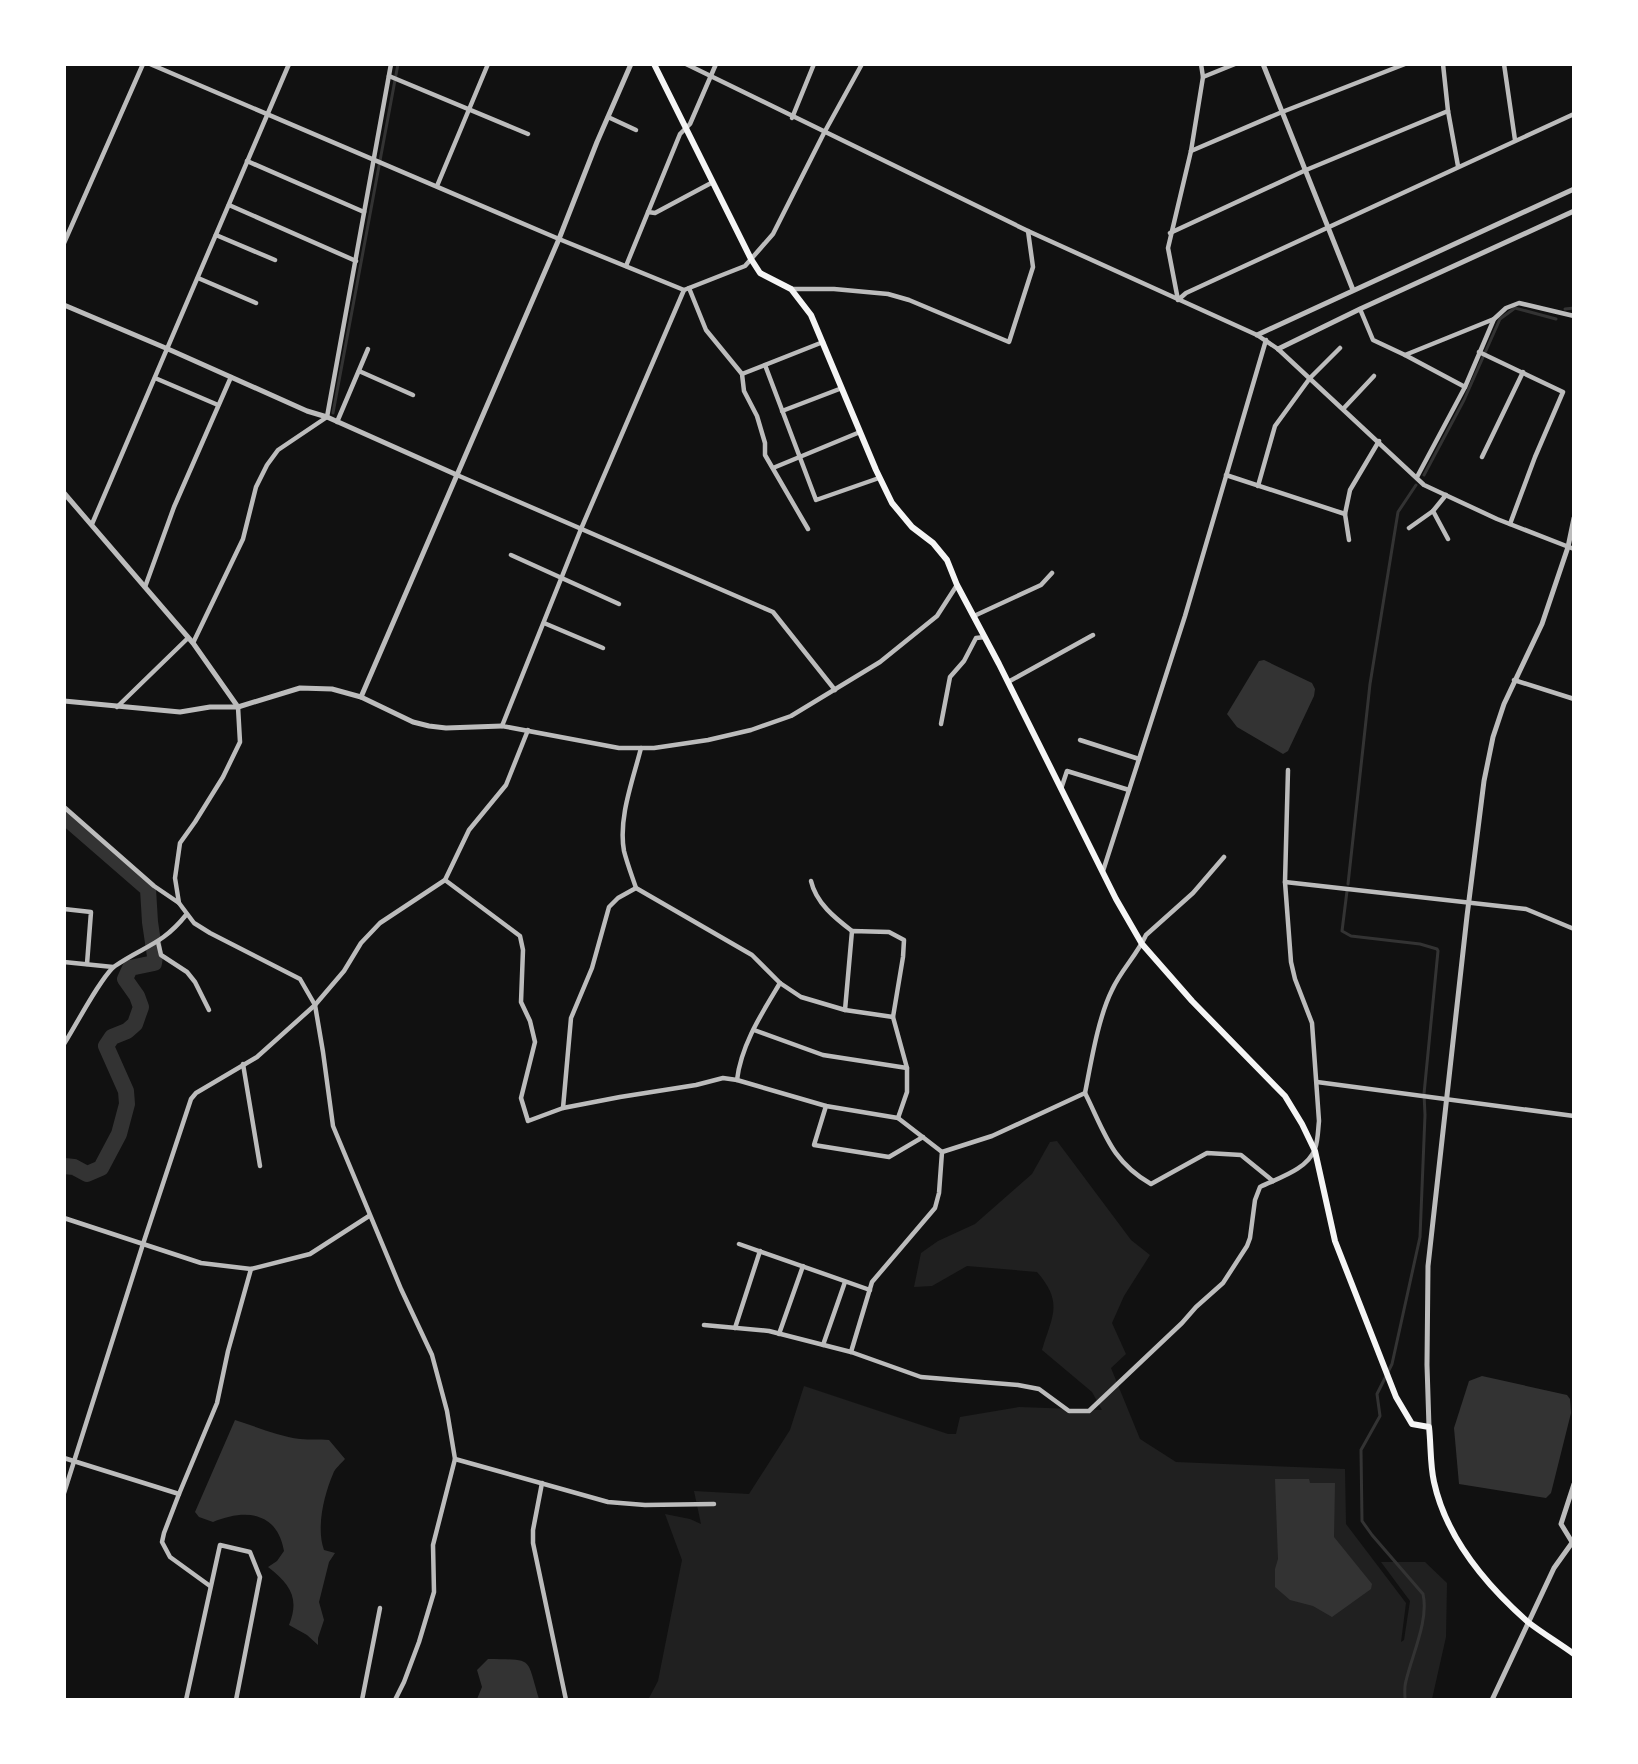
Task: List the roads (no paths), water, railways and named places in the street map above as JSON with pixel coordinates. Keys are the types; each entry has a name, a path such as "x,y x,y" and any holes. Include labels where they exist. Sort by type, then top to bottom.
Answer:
{"main road":[{"path":"654,64 751,259 760,273 790,289 811,315 891,503 912,527 933,543 947,560 957,585 1116,899 1142,944 1192,1001 1285,1096 1302,1124 1314,1151 1335,1241 1396,1397 1412,1424 1429,1426 1433,1481 1448,1522 1461,1546 1485,1578 1529,1622 1574,1654"}],"street":[{"path":"64,243 142,64"},
{"path":"150,64 559,239 686,289 745,266 773,234 862,64"},
{"path":"92,524 289,64"},
{"path":"193,643 243,539 256,487 267,465 279,450 327,417 364,212 378,161 391,64"},
{"path":"437,186 488,64"},
{"path":"361,697 632,64"},
{"path":"686,64 792,118 1028,231 1257,335 1278,349 1344,408 1424,485 1570,548"},
{"path":"626,266 680,134 690,124 716,64"},
{"path":"792,118 814,64"},
{"path":"1178,300 1168,248 1191,151 1203,77 1202,64"},
{"path":"1203,77 1235,64"},
{"path":"1263,64 1353,290"},
{"path":"1191,151 1282,112 1405,64"},
{"path":"1443,64 1448,111 1458,166"},
{"path":"1504,64 1515,140"},
{"path":"389,76 528,134"},
{"path":"1170,233 1306,170 1448,111"},
{"path":"1178,300 1185,293 1574,114"},
{"path":"608,117 636,130"},
{"path":"247,161 364,212"},
{"path":"648,212 655,213 713,182"},
{"path":"1257,335 1574,189"},
{"path":"229,205 356,261"},
{"path":"1278,349 1359,309 1574,211"},
{"path":"790,289 834,289 888,294 909,300 1009,342 1033,267 1028,231"},
{"path":"216,235 275,260"},
{"path":"198,278 256,303"},
{"path":"686,289 706,330 742,374 744,391 757,416 765,443 765,455 808,529"},
{"path":"502,726 581,530 686,289"},
{"path":"1406,355 1494,319 1506,308 1519,303 1574,316"},
{"path":"64,305 773,612 835,690"},
{"path":"1359,309 1373,340 1465,387"},
{"path":"1417,477 1465,387 1494,319"},
{"path":"1103,871 1185,616 1266,340"},
{"path":"742,374 824,342"},
{"path":"1258,486 1275,426 1310,378 1340,348"},
{"path":"337,422 368,349"},
{"path":"1479,352 1563,392 1510,524"},
{"path":"765,365 816,500 879,478"},
{"path":"359,371 413,395"},
{"path":"1482,457 1523,372"},
{"path":"1344,408 1374,376"},
{"path":"145,586 174,507 231,377"},
{"path":"156,378 219,405"},
{"path":"782,411 842,388"},
{"path":"773,468 860,432"},
{"path":"1349,540 1345,514 1350,490 1379,441"},
{"path":"1226,475 1345,514"},
{"path":"64,493 189,638 238,707 240,742 223,777 180,843 175,878 179,903 186,915 210,933 300,979 315,1005 333,1126 400,1289 432,1354 447,1411 455,1459 433,1545 434,1592 430,1610 404,1682 395,1700"},
{"path":"1409,528 1433,511 1446,495"},
{"path":"1433,511 1448,539"},
{"path":"1429,1426 1428,1266 1445,1098 1484,781 1493,736 1514,680 1542,624 1570,548 1574,518"},
{"path":"511,555 619,604"},
{"path":"974,616 1041,585 1052,573"},
{"path":"64,701 180,712 210,707 238,707 300,688 332,689 361,697 413,722 429,726 446,728 502,726 619,748 654,748 708,740 750,730 791,716 880,662 928,625 937,616 957,585"},
{"path":"544,623 603,648"},
{"path":"1008,682 1093,634"},
{"path":"941,724 950,677 964,660 976,638 985,637"},
{"path":"117,707 189,638"},
{"path":"1514,680 1574,699"},
{"path":"64,1493 191,1099 196,1093 257,1057 315,1005 344,971 361,943 380,923 445,880 469,830 506,785 528,730"},
{"path":"1080,740 1139,759"},
{"path":"641,748 623,834 624,852 636,888 752,955 780,983 801,997 845,1010 893,1017"},
{"path":"704,1325 779,1334 851,1353 921,1377 1018,1385 1039,1389 1069,1411 1089,1411 1182,1323 1223,1283 1250,1238 1255,1200 1260,1187 1287,1175 1314,1151 1319,1121 1312,1023 1291,962 1285,882 1288,770"},
{"path":"1061,789 1067,771 1129,790"},
{"path":"64,807 154,886 179,903"},
{"path":"1224,857 1193,893 1146,935 1142,944 1124,967 1110,993 1085,1093 1121,1162 1135,1175 1151,1184 1207,1153 1241,1155 1273,1181"},
{"path":"445,880 520,936 523,950 521,1002 530,1021 535,1042 521,1098 528,1121 563,1108 696,1085 723,1078 826,1106 898,1118 942,1152"},
{"path":"811,881 813,891 832,915 852,931 889,932 904,940 893,1017 907,1068 907,1092 898,1118"},
{"path":"1285,882 1526,909 1574,929"},
{"path":"563,1108 574,1007 592,968 609,907 618,898 636,888"},
{"path":"64,909 91,912 87,964"},
{"path":"64,1044 113,967 151,947 175,929 186,915"},
{"path":"845,1010 852,931"},
{"path":"158,942 161,955 187,972 195,981 209,1010"},
{"path":"64,962 113,967"},
{"path":"737,1080 739,1062 780,983"},
{"path":"754,1030 823,1056 907,1068"},
{"path":"243,1064 260,1166"},
{"path":"1317,1082 1574,1116"},
{"path":"942,1152 992,1136 1085,1093"},
{"path":"826,1106 814,1146 889,1157 923,1137"},
{"path":"851,1353 872,1282 936,1208 942,1152"},
{"path":"64,1218 201,1263 251,1269 310,1254 369,1216"},
{"path":"739,1244 870,1290"},
{"path":"735,1328 760,1251"},
{"path":"779,1334 803,1266"},
{"path":"210,1586 170,1557 162,1542 179,1494 218,1403 228,1351 251,1269"},
{"path":"823,1345 845,1282"},
{"path":"64,1458 179,1494"},
{"path":"455,1459 609,1502 645,1505 714,1504"},
{"path":"542,1483 533,1530 533,1543 566,1700"},
{"path":"1492,1700 1554,1568 1573,1541 1561,1524 1574,1484"},
{"path":"186,1700 220,1545 250,1552 260,1577 236,1700"},
{"path":"362,1700 380,1608"}],"waterway":[{"path":"333,413 398,64"},
{"path":"1424,475 1464,400 1500,319 1515,308 1556,319"},
{"path":"1565,309 1574,308"},
{"path":"1348,884 1370,684 1398,512 1416,485"},
{"path":"64,816 148,889 155,956 154,963 130,968 125,979 137,996 141,1007 135,1024 127,1031 112,1037 106,1046 126,1091 127,1104 119,1134 101,1168 87,1174 74,1167 64,1166"},
{"path":"1347,891 1342,931 1351,936 1420,944 1438,951 1424,1094 1420,1237 1392,1364 1377,1394 1380,1416 1361,1450 1362,1521 1423,1594 1424,1615 1405,1683 1405,1700"}]}
